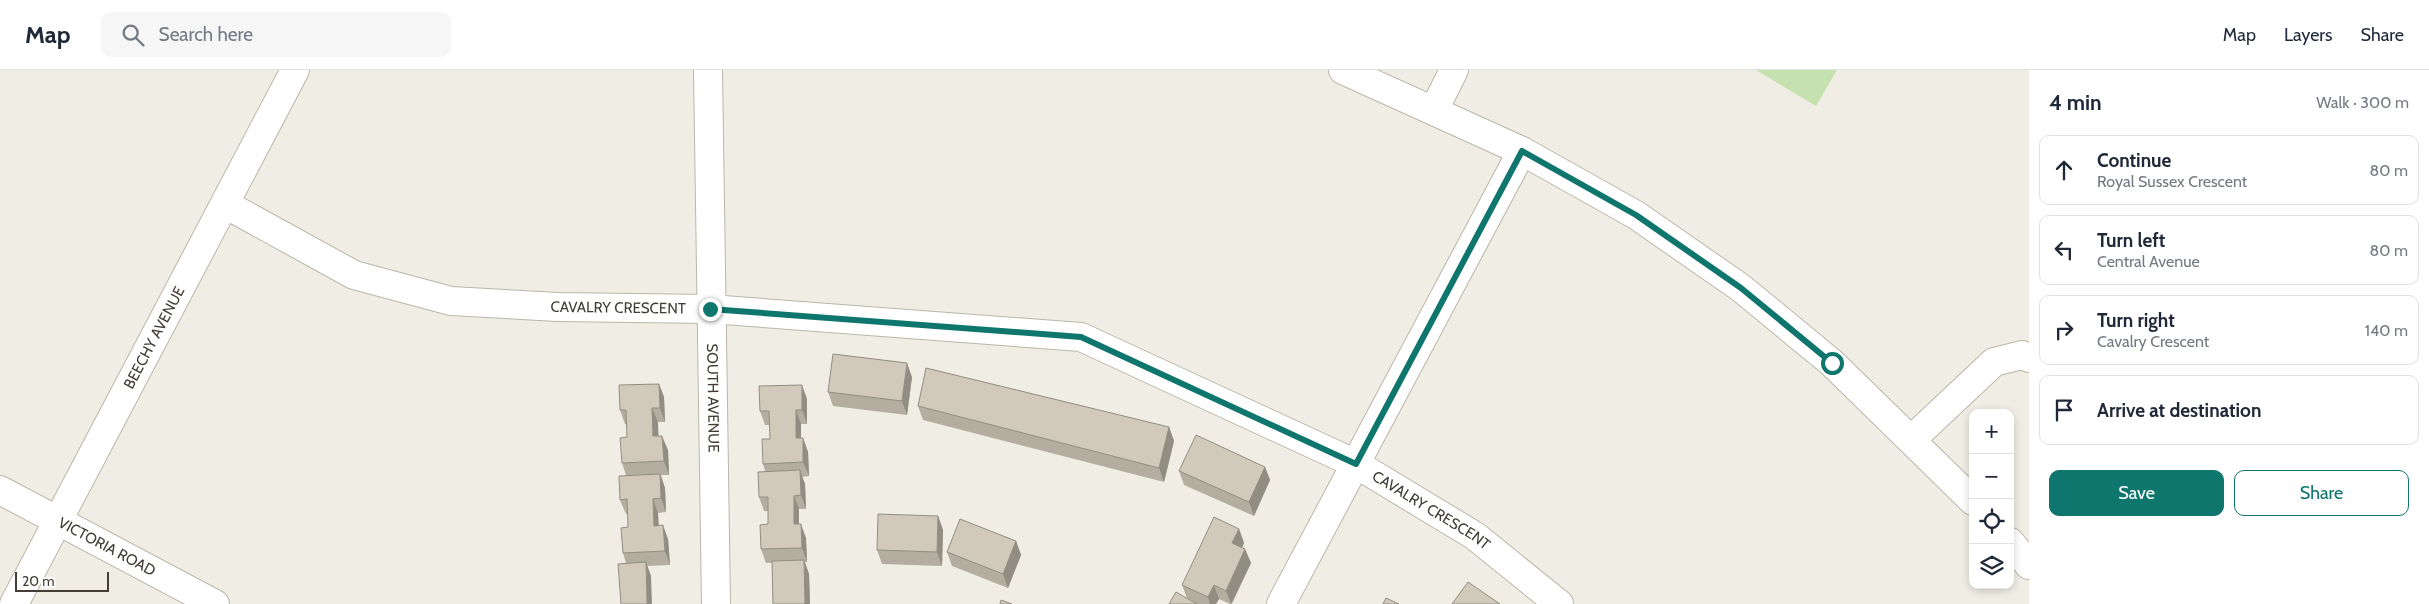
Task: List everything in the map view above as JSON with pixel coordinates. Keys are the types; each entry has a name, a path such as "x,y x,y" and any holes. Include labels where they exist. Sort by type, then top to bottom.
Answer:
{"street":[{"name":"BEECHY AVENUE","path":"14,604 295,70"},
{"name":"SOUTH AVENUE","path":"708,70 710,309 716,604"},
{"path":"1343,70 1522,151 1636,215 1741,288 1832,363 1970,499"},
{"path":"1434,110 1454,70"},
{"path":"1281,604 1522,151"},
{"name":"CAVALRY CRESCENT","path":"225,204 354,276 451,301 558,307 710,309 1081,337 1356,464 1475,536 1559,604"},
{"path":"1911,440 1994,362 2022,355 2029,358"},
{"name":"VICTORIA ROAD","path":"0,490 215,604"},
{"path":"2012,544 2029,565"}],"green space":[{"path":"1756,70 1837,70 1816,106"}],"building":[{"path":"833,354 907,363 902,401 828,392"},
{"path":"926,368 1169,427 1159,468 918,406"},
{"path":"659,384 660,408 652,408 653,436 662,436 664,461 622,463 620,438 627,437 626,410 620,410 619,385"},
{"path":"802,385 802,410 796,410 796,438 803,438 803,462 763,464 762,439 770,439 769,411 760,411 759,386"},
{"path":"1196,435 1265,467 1249,502 1179,471"},
{"path":"800,470 801,495 794,496 794,524 801,524 802,548 761,549 760,525 768,524 768,497 759,497 758,472"},
{"path":"660,474 661,498 653,499 654,526 663,525 665,551 623,553 621,528 628,527 627,499 620,500 619,476"},
{"path":"878,514 938,516 937,552 877,550"},
{"path":"1214,517 1239,529 1232,543 1245,549 1226,591 1214,585 1208,597 1182,585"},
{"path":"960,519 1016,541 1003,574 947,552"},
{"path":"804,560 805,604 773,604 772,561"},
{"path":"646,562 647,604 621,604 618,564"},
{"path":"1468,582 1500,604 1452,604"},
{"path":"1176,592 1197,604 1169,604"},
{"path":"1386,598 1399,604 1383,604"},
{"path":"1001,600 1012,604 1000,604"}],"route":[{"path":"710,309 1081,337 1356,464 1522,151 1636,215 1741,288 1832,363"}]}
